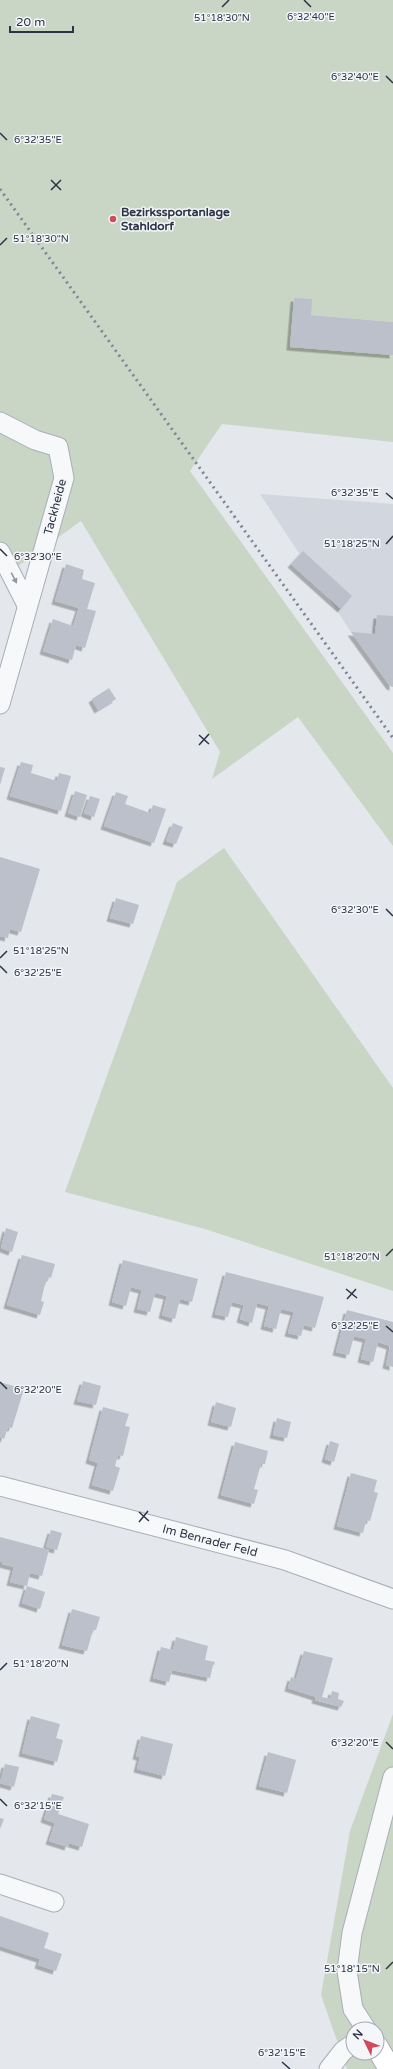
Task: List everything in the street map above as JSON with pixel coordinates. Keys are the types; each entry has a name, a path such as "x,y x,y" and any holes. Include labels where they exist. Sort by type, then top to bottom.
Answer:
{"main road":[{"path":"385,2060 390,2069"}],"street":[{"name":"Tackheide","path":"0,422 35,440 58,447 64,478 0,704"},
{"path":"0,552 27,605"},
{"name":"Im Benrader Feld","path":"0,1486 285,1560 393,1599"},
{"path":"361,2021 353,2009 347,1971 352,1933 393,1776"},
{"path":"0,1884 54,1902"},
{"path":"329,2069 345,2050"}],"shaded area":[{"path":"260,494 393,504 393,687 390,686 351,632"}],"green space":[{"path":"0,0 393,0 393,322 311,315 294,298 290,347 393,355 393,442 222,424 190,471 393,753 393,846 298,717 212,779 220,752 81,521 10,572 0,558"},
{"path":"224,848 393,1088 393,1291 205,1229 65,1192 177,882"},
{"path":"393,1714 393,2069 347,2069 321,1995 350,1831"}],"building":[{"path":"294,298 312,299 311,315 393,322 393,355 290,347"},
{"path":"303,551 352,596 341,609 291,564"},
{"path":"66,564 84,570 82,579 95,583 87,609 96,611 85,648 76,645 72,660 43,651 53,619 73,626 79,608 55,601"},
{"path":"377,615 393,616 393,687 390,686 351,632 375,634"},
{"path":"109,688 116,699 98,710 92,699"},
{"path":"21,762 33,765 31,773 57,781 59,773 71,776 61,811 10,796"},
{"path":"0,767 5,768 0,785"},
{"path":"75,791 87,795 80,817 68,813"},
{"path":"116,792 128,796 125,804 150,813 153,805 166,809 154,843 104,826"},
{"path":"90,796 100,799 94,817 84,813"},
{"path":"173,823 183,827 176,844 166,841"},
{"path":"0,857 40,869 21,932 10,929 8,938 0,936"},
{"path":"116,898 139,905 133,924 110,918"},
{"path":"6,1228 18,1232 12,1252 1,1248"},
{"path":"22,1255 55,1264 51,1278 48,1277 44,1288 41,1301 44,1302 40,1315 7,1305"},
{"path":"123,1260 198,1279 192,1302 180,1299 175,1319 162,1315 167,1296 155,1293 150,1312 137,1309 142,1290 131,1287 126,1306 112,1302"},
{"path":"226,1272 324,1297 315,1328 304,1325 301,1336 288,1333 294,1312 281,1309 276,1329 264,1326 269,1306 257,1303 252,1323 240,1319 244,1305 232,1302 228,1317 215,1314"},
{"path":"347,1310 393,1322 393,1367 386,1365 390,1346 378,1342 373,1362 361,1359 366,1339 354,1336 349,1355 336,1352"},
{"path":"83,1381 101,1386 96,1405 77,1401"},
{"path":"0,1382 24,1389 12,1428 8,1427 4,1439 0,1437"},
{"path":"216,1402 236,1408 231,1427 211,1422"},
{"path":"103,1407 129,1414 125,1426 130,1427 123,1456 118,1455 115,1466 120,1468 113,1491 92,1485 98,1463 89,1460"},
{"path":"277,1418 291,1422 287,1438 273,1435"},
{"path":"330,1441 339,1444 334,1462 325,1459"},
{"path":"235,1442 268,1451 265,1464 261,1464 254,1489 258,1490 254,1504 221,1495"},
{"path":"351,1473 377,1480 374,1492 378,1493 370,1521 366,1520 363,1533 337,1526"},
{"path":"51,1530 62,1533 57,1550 46,1547"},
{"path":"0,1537 49,1550 42,1576 30,1573 27,1586 10,1582 14,1567 2,1564 3,1562 0,1561"},
{"path":"27,1586 45,1592 40,1609 22,1603"},
{"path":"72,1609 100,1617 96,1630 93,1630 87,1651 62,1645"},
{"path":"176,1637 208,1646 205,1660 215,1662 210,1678 172,1670 169,1682 153,1678 161,1647 173,1650"},
{"path":"304,1651 333,1658 322,1697 330,1699 332,1691 339,1693 338,1699 344,1701 341,1707 315,1700 316,1697 288,1688 291,1677 296,1679"},
{"path":"31,1716 60,1724 56,1738 63,1740 57,1762 22,1753"},
{"path":"141,1736 173,1744 165,1776 137,1769 140,1757 136,1756"},
{"path":"268,1752 296,1760 287,1793 259,1786"},
{"path":"5,1764 19,1767 14,1787 0,1783"},
{"path":"52,1794 64,1797 58,1814 89,1824 82,1847 69,1843 68,1847 49,1841 55,1823 44,1819"},
{"path":"0,1818 4,1819 0,1829"},
{"path":"0,1916 49,1933 44,1948 62,1954 56,1971 38,1965 40,1959 0,1946"}],"railway":[{"path":"0,189 393,738"}],"place":[{"name":"Bezirkssportanlage Stahldorf","path":"113,219"}]}
